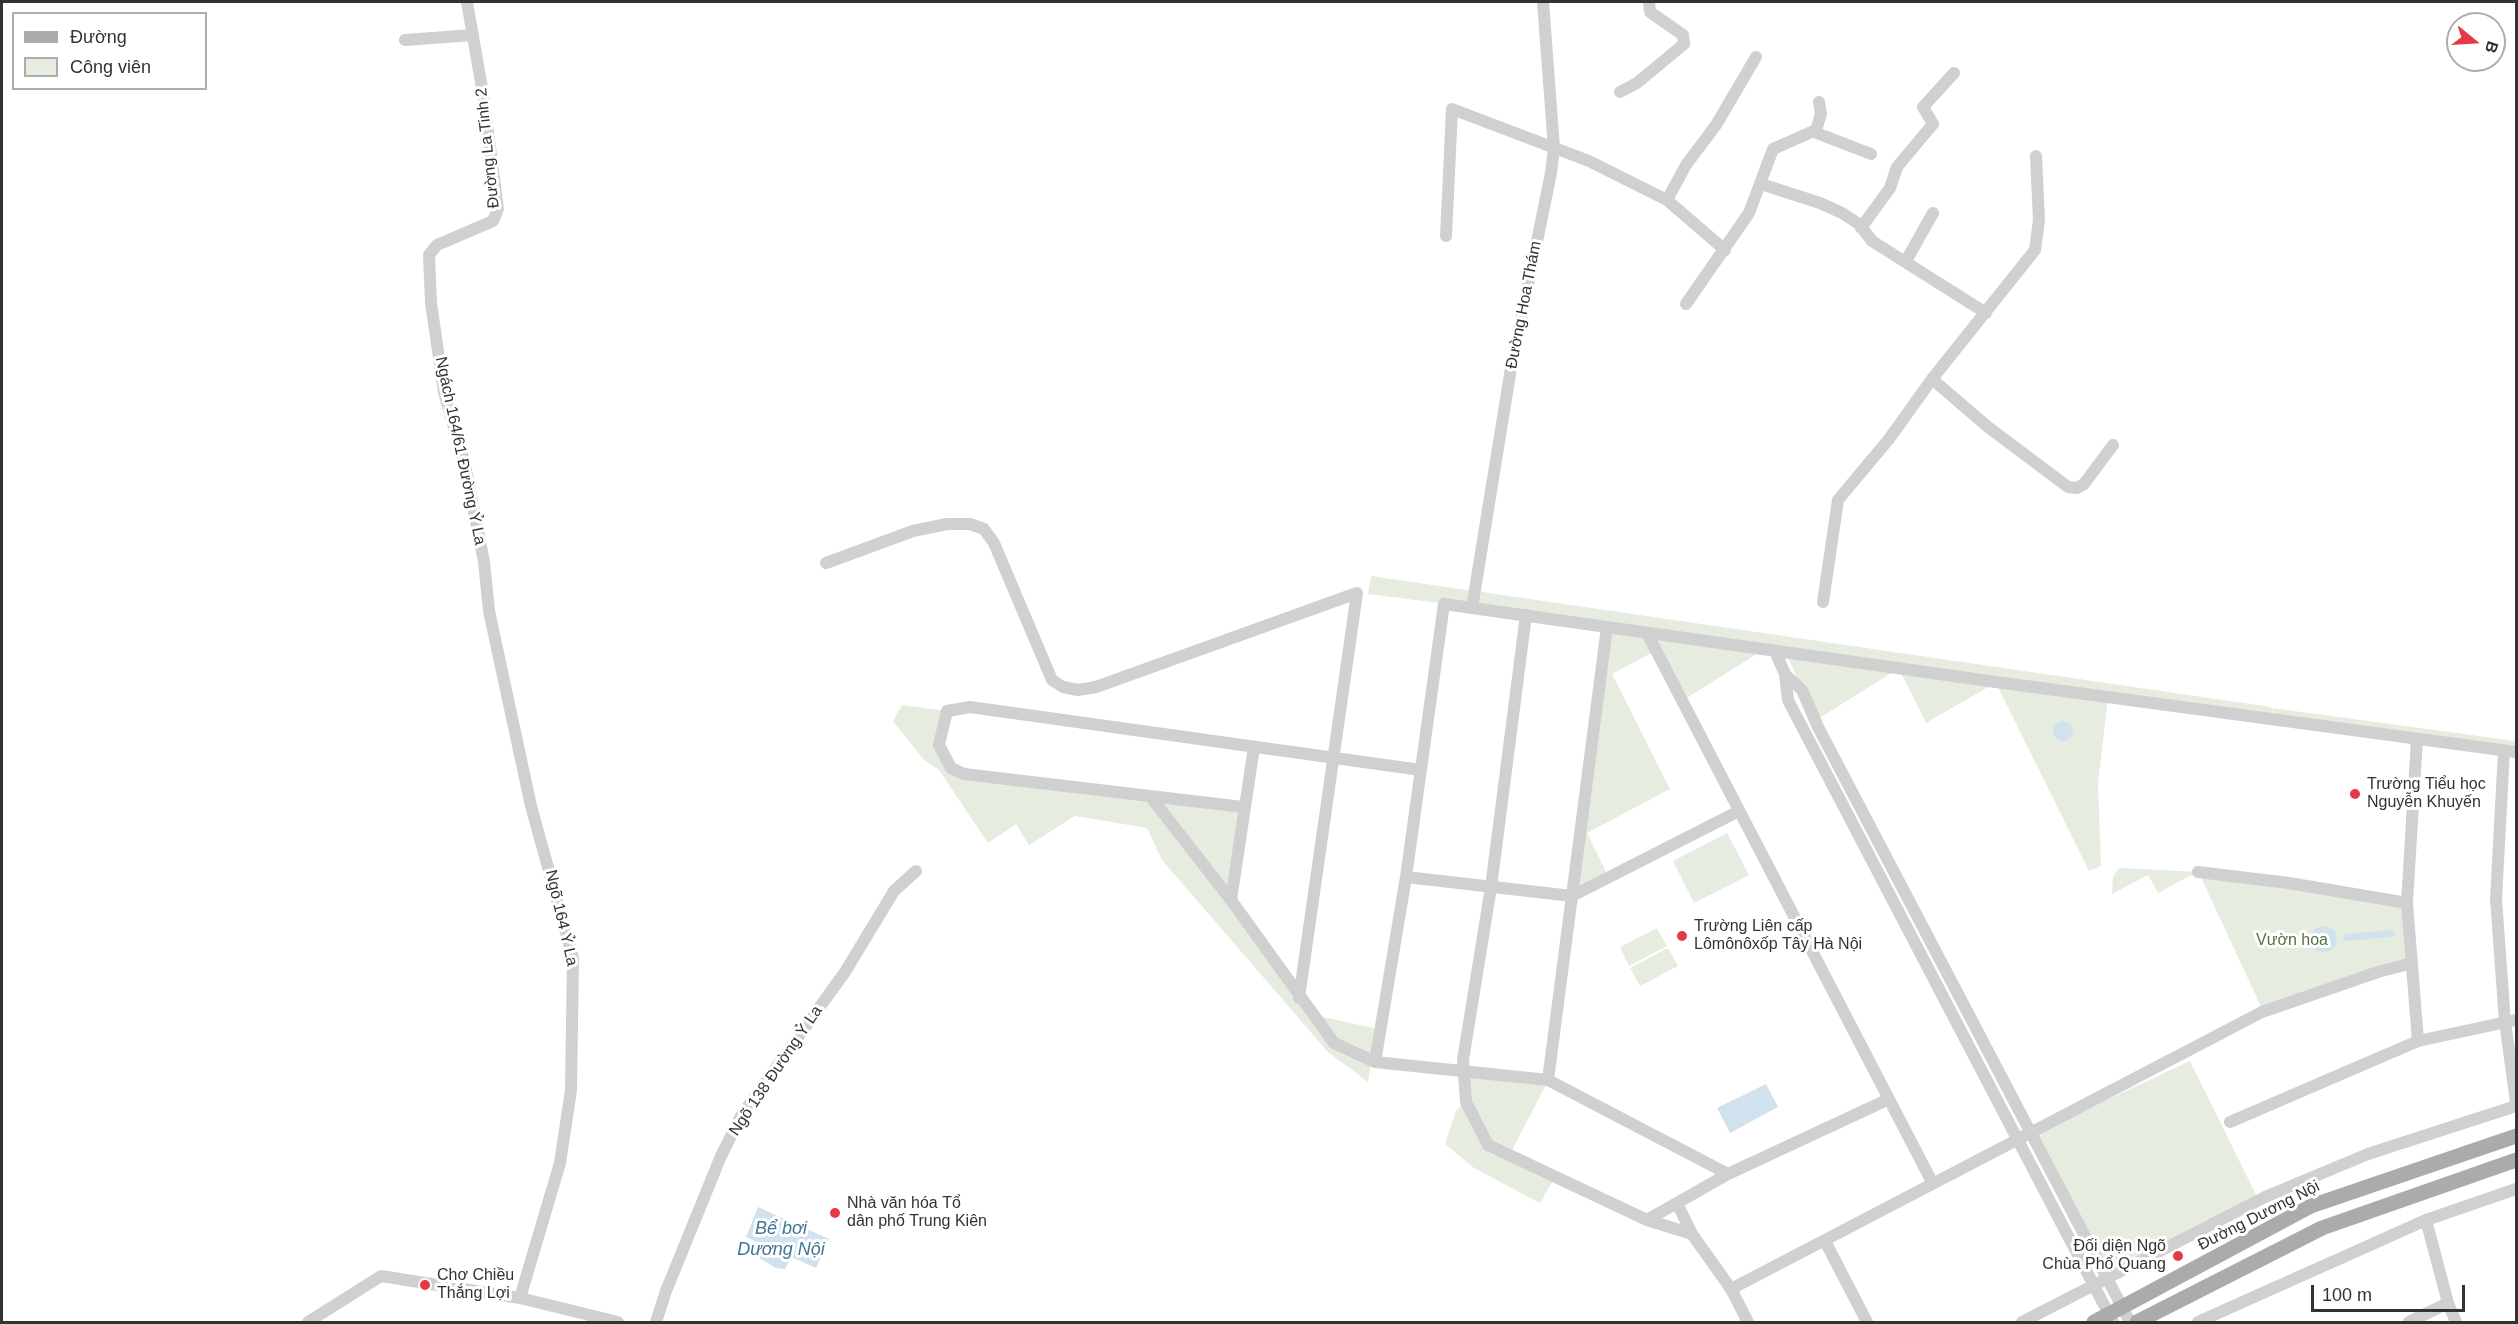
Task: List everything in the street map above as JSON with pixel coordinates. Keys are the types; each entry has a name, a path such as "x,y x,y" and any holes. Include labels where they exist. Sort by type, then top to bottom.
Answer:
{"main road":[{"name":"Đường Dương Nội","path":"2094,1323 2115,1315 2311,1206 2517,1136"},
{"path":"2137,1323 2322,1228 2517,1160"}],"street":[{"name":"Đường La Tinh 2","path":"429,255 437,245 493,221 498,209 467,2"},
{"name":"Đường Hoa Thám","path":"1472,608 1511,368 1554,148 1543,2"},
{"path":"1620,92 1637,83 1684,44 1683,35 1650,12 1649,2"},
{"path":"405,40 472,35"},
{"path":"1667,200 1686,165 1716,125 1756,57"},
{"path":"1861,228 1890,188 1897,167 1933,124 1923,110 1924,106 1954,73"},
{"path":"1814,132 1820,118 1819,102"},
{"path":"1446,236 1452,109 1589,160 1667,200 1725,250"},
{"path":"1686,304 1749,213 1775,147 1814,132 1871,154"},
{"path":"1823,602 1838,500 1889,439 1932,379 2022,269 2037,244 2039,188 2036,156"},
{"path":"1761,184 1829,206 1856,222 1872,241 1986,313"},
{"path":"1906,261 1933,213"},
{"name":"Ngách 164/61 Đường Ỷ La","path":"429,255 431,303 444,392 467,476 484,562 489,610"},
{"path":"1932,379 1988,427 2068,487 2077,488 2084,484 2113,445"},
{"path":"826,563 913,531 947,524 970,524 984,529 994,543 1052,680 1063,687 1078,690 1096,687 1357,593 1299,998"},
{"path":"1375,1062 1406,877 1444,604 2510,751 2496,899 2511,1021 2517,1104 2368,1154 2265,1197 2022,1323"},
{"name":"Ngõ 164 Ỷ La","path":"489,610 531,806 573,958 574,1023 571,1090 560,1163 520,1298"},
{"path":"1526,615 1491,887 1464,1052 1462,1072 1466,1102 1488,1145 1647,1220 1692,1234"},
{"path":"1548,1080 1607,627"},
{"path":"1647,633 1932,1182"},
{"path":"1775,651 1785,674 1788,700 2092,1285 2115,1315 2130,1323"},
{"path":"1785,674 1802,690 1818,727 2107,1277 2115,1315"},
{"path":"1243,807 964,774 951,768 939,745 947,711 970,708 1421,770"},
{"path":"2417,739 2407,903 2418,1041"},
{"path":"1231,900 1243,807 1254,747"},
{"path":"1150,796 1231,900 1299,998 1334,1042 1375,1062 1548,1080 1728,1174"},
{"path":"1406,877 1572,896 1739,811"},
{"name":"Ngõ 138 Đường Ỷ La","path":"656,1323 666,1291 706,1192 741,1116 845,972 894,891 916,871"},
{"path":"2198,872 2289,883 2407,903"},
{"path":"1731,1289 2017,1137 2031,1133 2262,1012 2378,972 2412,963"},
{"path":"2230,1122 2418,1041 2511,1021"},
{"path":"1464,1052 1480,1074"},
{"path":"1647,1220 1728,1174 1889,1099"},
{"path":"2198,1323 2221,1318 2426,1220 2517,1189"},
{"path":"1677,1203 1692,1234 1731,1289 1748,1323"},
{"path":"2426,1220 2448,1303 2456,1323"},
{"path":"1825,1241 1867,1323"},
{"path":"308,1323 381,1276 520,1298 618,1323"},
{"path":"2409,1323 2448,1303"}],"green space":[{"path":"1371,576 1474,591 1471,607 1368,594"},
{"path":"1475,591 2271,707 2277,720 2108,697 2098,783 2101,866 2089,871 1996,683 1473,607"},
{"path":"1607,628 1646,634 1655,651 1612,674 1670,789 1587,833 1608,876 1573,894"},
{"path":"1649,634 1763,650 1682,701"},
{"path":"1786,653 1898,669 1816,720"},
{"path":"1899,669 1995,683 1926,723"},
{"path":"902,705 947,711 936,744 948,771 1148,800 1334,1042 1371,1064 1368,1082 1328,1052 1162,860 1147,828 1075,816 1029,845 1016,824 988,843 939,770 924,760 893,721"},
{"path":"2272,708 2516,741 2516,752 2278,720"},
{"path":"1151,797 1243,808 1231,899"},
{"path":"1727,833 1749,875 1694,903 1673,861"},
{"path":"2119,868 2197,872 2158,893 2148,875 2112,894 2113,877"},
{"name":"Vườn hoa","path":"2199,873 2406,904 2411,962 2263,1011"},
{"path":"1657,928 1667,946 1629,966 1620,947"},
{"path":"1668,948 1678,966 1640,986 1630,968"},
{"path":"1314,1015 1378,1029 1374,1060 1335,1042"},
{"path":"2190,1061 2257,1197 2109,1274 2034,1134"},
{"path":"1463,1073 1548,1081 1510,1154 1489,1144 1467,1101"},
{"path":"1465,1102 1488,1145 1555,1177 1540,1203 1474,1168 1445,1144 1456,1111"}],"water":[{"path":"2063,721 2070,724 2073,731 2070,738 2063,741 2056,738 2053,731 2056,724"},
{"path":"2324,926 2333,930 2337,939 2333,948 2324,952 2315,948 2311,939 2315,930"},
{"path":"2391,930 2396,933 2392,937 2346,941 2342,938 2346,934"},
{"path":"1766,1084 1778,1107 1730,1133 1717,1108"},
{"name":"Bể bơi Dương Nội","path":"758,1207 829,1239 816,1268 791,1257 785,1269 776,1268 756,1256 755,1248 759,1243 746,1237"}],"place":[{"name":"Trường Tiểu học Nguyễn Khuyến","path":"2355,794"},
{"name":"Trường Liên cấp Lômônôxốp Tây Hà Nội","path":"1682,936"},
{"name":"Nhà văn hóa Tổ dân phố Trung Kiên","path":"835,1213"},
{"name":"Đối diện Ngõ Chùa Phổ Quang","path":"2178,1256"},
{"name":"Chợ Chiều Thắng Lợi","path":"425,1285"}]}
